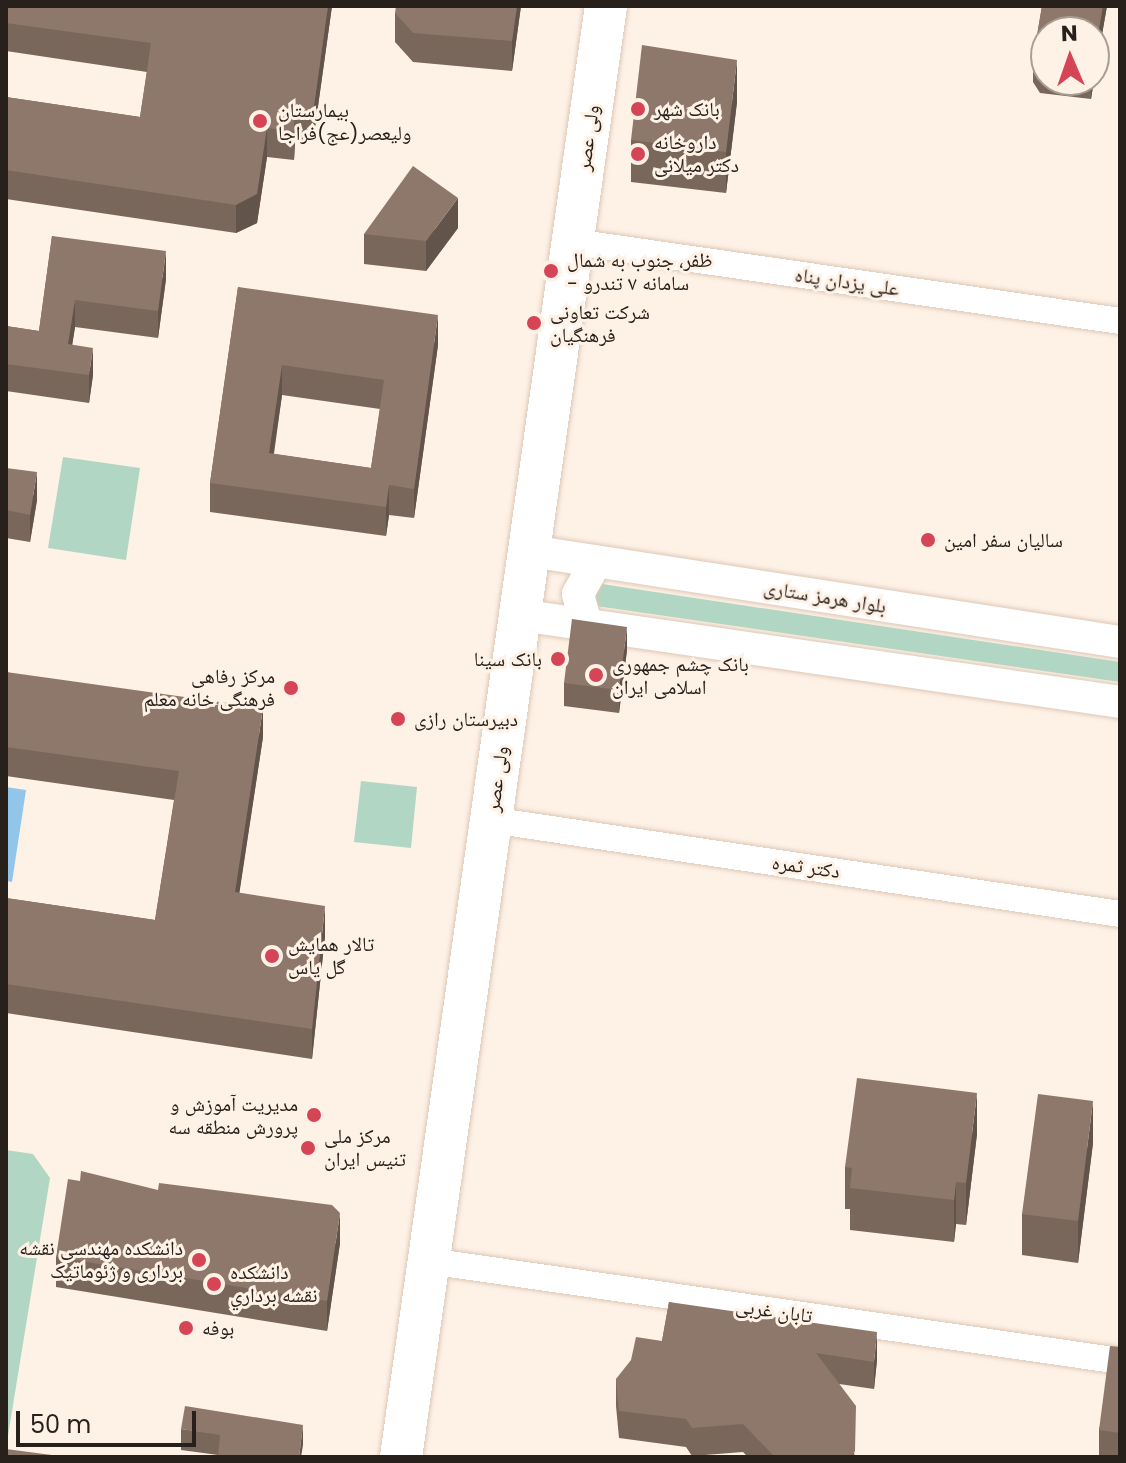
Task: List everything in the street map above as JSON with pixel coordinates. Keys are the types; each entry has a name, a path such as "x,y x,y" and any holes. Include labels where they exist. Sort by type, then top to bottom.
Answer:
{"main road":[{"name":"ولی عصر","path":"401,1457 606,6"}],"street":[{"name":"علی یزدان پناه","path":"574,242 1120,321"},
{"name":"بلوار هرمز ستاری","path":"530,551 1120,642"},
{"path":"586,624 578,594 596,562"},
{"path":"520,615 1120,702"},
{"name":"دکتر ثمره","path":"491,820 1120,914"},
{"name":"تابان غربی","path":"429,1261 1120,1361"}],"green space":[{"path":"63,457 140,468 126,560 48,548"},
{"path":"602,584 1120,662 1120,682 596,606 590,589"},
{"path":"361,781 417,787 411,848 354,842"},
{"path":"6,1150 33,1154 50,1178 6,1448"}],"water":[{"path":"6,787 26,790 12,882 6,881"}],"building":[{"path":"6,6 328,6 313,113 295,112 294,131 267,128 257,194 236,205 6,170 6,97 140,117 151,43 6,23"},
{"path":"396,6 517,6 512,41 413,33 395,13"},
{"path":"1042,6 1103,6 1101,16 1040,16"},
{"path":"642,45 737,60 726,152 631,140"},
{"path":"413,166 458,198 426,241 364,234"},
{"path":"52,236 166,251 158,311 75,300 68,344 93,348 89,375 6,364 6,326 39,331"},
{"path":"238,287 438,315 414,489 389,485 386,507 210,483","holes":["282,365 384,380 371,468 269,453"]},
{"path":"6,468 37,472 30,515 6,510"},
{"name":"بانک چشم جمهوری اسلامی ایران","path":"572,619 627,627 619,690 564,683"},
{"path":"6,672 263,708 235,892 325,906 312,1029 6,984 6,898 155,920 179,771 6,747"},
{"path":"857,1078 977,1093 966,1183 956,1182 954,1200 850,1188 852,1168 845,1167"},
{"path":"1038,1094 1093,1101 1078,1221 1022,1214"},
{"name":"دانشکده مهندسی نقشه برداری و ژئوماتیک","path":"81,1171 158,1190 159,1183 332,1205 340,1213 327,1301 56,1257 68,1179 80,1181"},
{"path":"669,1302 877,1332 874,1362 816,1353 856,1406 855,1451 852,1457 773,1457 743,1424 692,1428 686,1419 619,1411 616,1379 631,1360 636,1337 662,1341"},
{"path":"1110,1346 1120,1347 1120,1433 1099,1430"},
{"path":"185,1406 303,1425 299,1457 218,1457 220,1435 181,1429"},
{"path":"6,1449 67,1457 6,1457"}],"place":[{"name":"بانک شهر","path":"638,109"},
{"name":"بیمارستان ولیعصر(عج)فراجا","path":"260,121"},
{"name":"داروخانه دکتر میلانی","path":"638,154"},
{"name":"ظفر، جنوب به شمال - سامانه ۷ تندرو","path":"551,271"},
{"name":"شرکت تعاونی فرهنگیان","path":"534,323"},
{"name":"سالیان سفر امین","path":"928,540"},
{"name":"بانک سینا","path":"558,659"},
{"name":"بانک چشم جمهوری اسلامی ایران","path":"596,675"},
{"name":"مرکز رفاهی فرهنگی خانه معلم","path":"291,688"},
{"name":"دبیرستان رازی","path":"398,719"},
{"name":"تالار همایش گل یاس","path":"272,956"},
{"name":"مدیریت آموزش و پرورش منطقه سه","path":"314,1115"},
{"name":"مرکز ملی تنیس ایران","path":"308,1148"},
{"name":"دانشکده مهندسی نقشه برداری و ژئوماتیک","path":"199,1260"},
{"name":"دانشكده نقشه برداري","path":"214,1284"},
{"name":"بوفه","path":"186,1328"}]}
